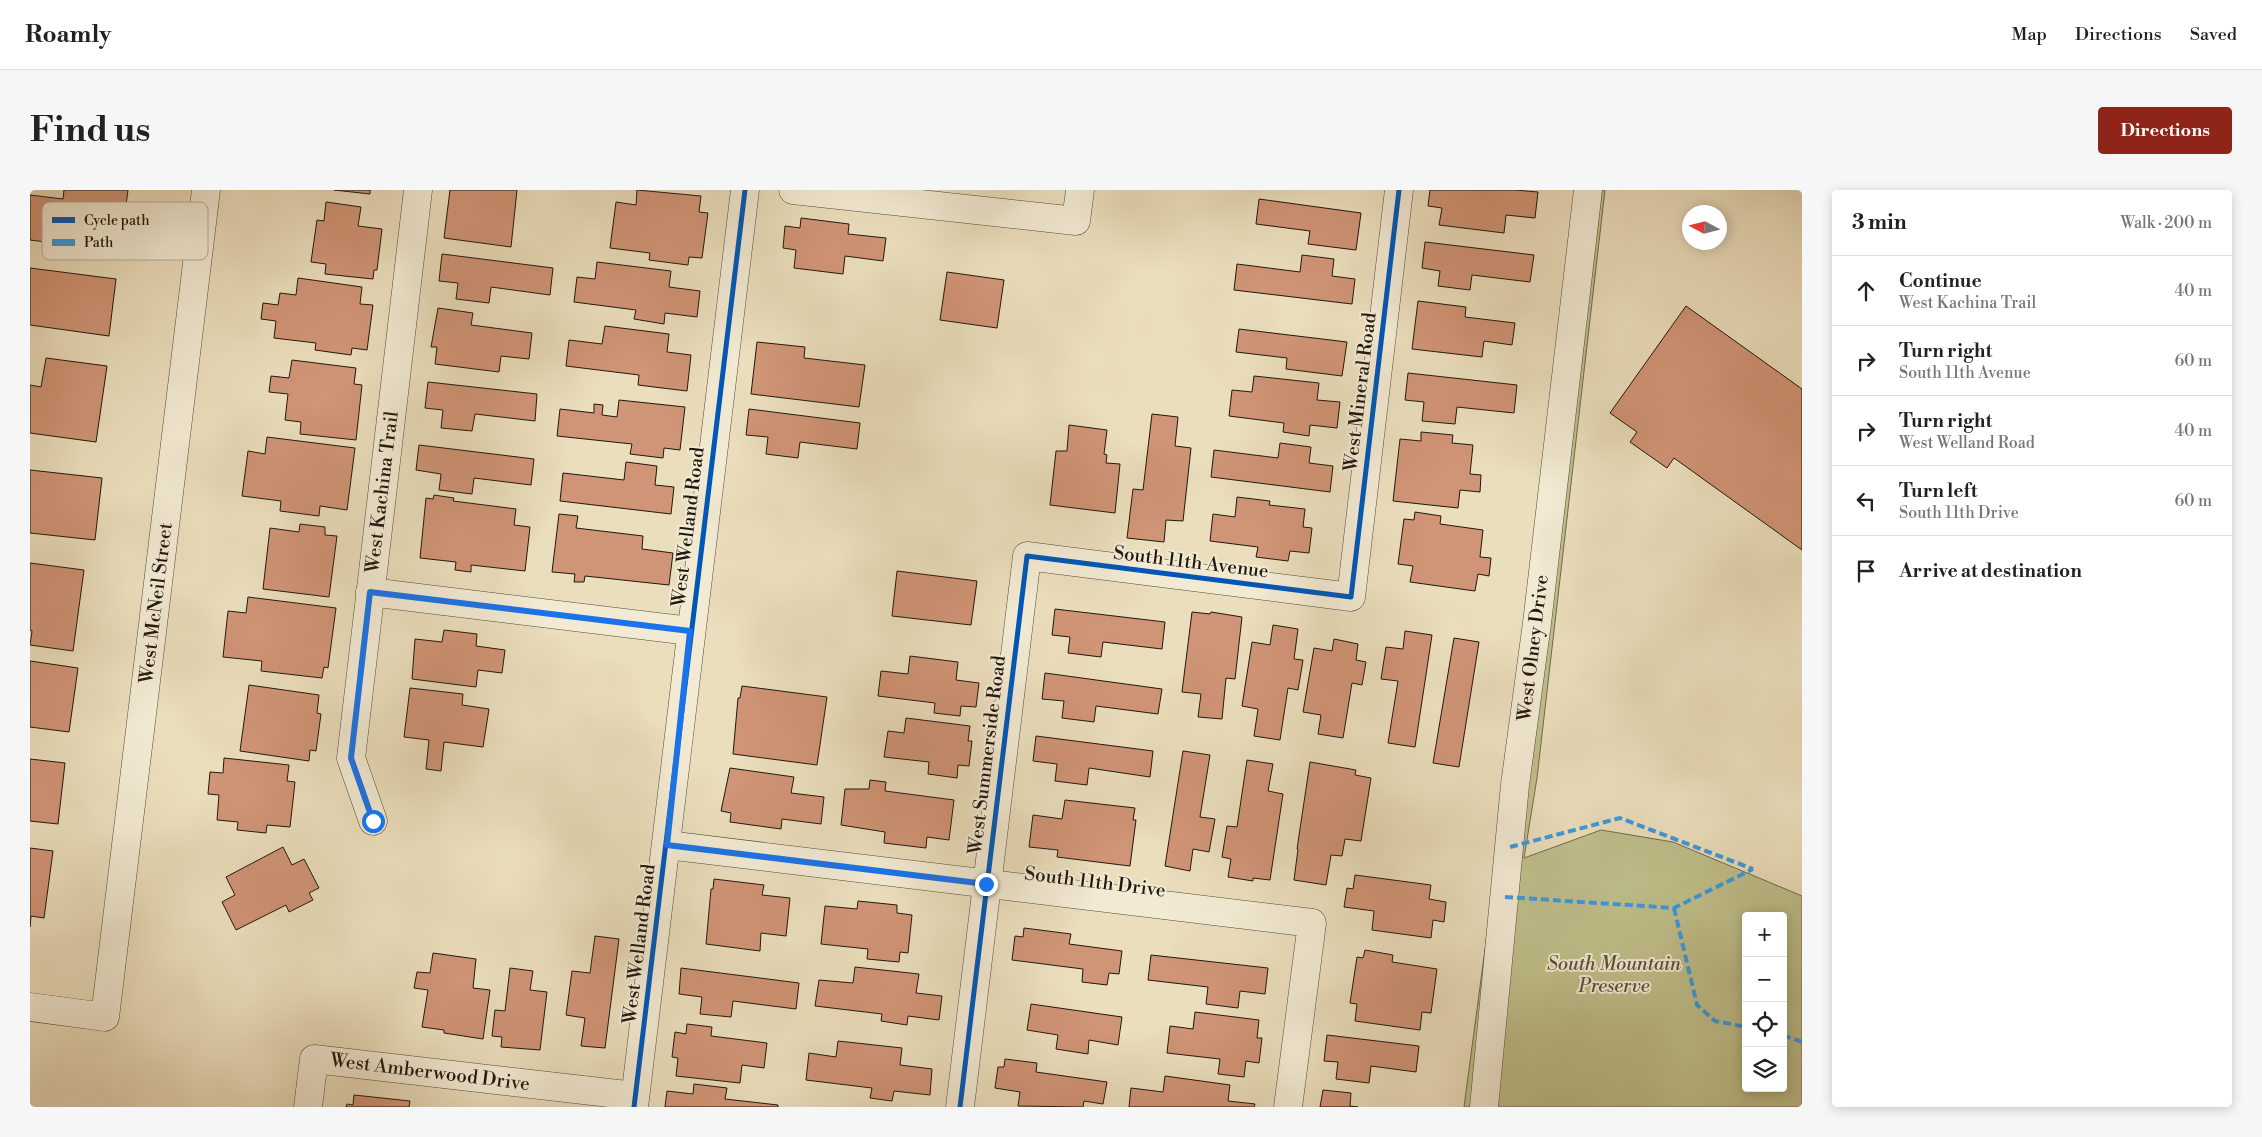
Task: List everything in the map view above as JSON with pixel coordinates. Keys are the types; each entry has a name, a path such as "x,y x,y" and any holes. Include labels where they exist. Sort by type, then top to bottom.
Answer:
{"street":[{"name":"West Kachina Trail","path":"373,821 351,758 418,190"},
{"name":"West Welland Road","path":"634,1102 667,845 690,631 746,190"},
{"path":"793,190 1076,220 1080,190"},
{"name":"West Mineral Road","path":"1351,597 1399,190"},
{"name":"West Olney Drive","path":"1484,1107 1515,785 1537,623 1588,190"},
{"name":"West McNeil Street","path":"30,1008 105,1017 197,260"},
{"name":"South 11th Avenue","path":"1026,556 1351,597"},
{"name":"West Summerside Road","path":"960,1107 1026,556"},
{"path":"370,592 690,631"},
{"name":"South 11th Drive","path":"667,845 1312,923 1288,1107"},
{"name":"West Amberwood Drive","path":"308,1107 314,1059 634,1102"}],"green space":[{"name":"South Mountain Preserve","path":"1586,190 1605,190 1537,778 1524,858 1601,830 1673,842 1802,896 1802,1107 1464,1107"}],"building":[{"path":"64,190 128,190 126,202 42,202 42,241 30,240 30,195 63,199"},
{"path":"334,190 370,190 370,194"},
{"path":"450,190 517,190 511,247 444,238"},
{"path":"637,190 701,196 699,212 708,213 702,258 689,257 688,265 649,260 650,253 610,248 616,202 636,205"},
{"path":"1430,190 1515,190 1538,192 1535,218 1506,215 1504,233 1439,225 1442,208 1428,206"},
{"path":"1259,199 1361,213 1356,250 1308,244 1310,231 1256,224"},
{"path":"326,202 361,207 358,226 382,229 377,270 374,270 373,279 325,274 326,264 311,262 317,220 324,221"},
{"path":"801,218 849,224 848,234 886,238 883,261 845,256 843,274 794,268 796,250 783,248 785,226 800,228"},
{"path":"1425,242 1534,255 1530,282 1472,275 1470,290 1438,286 1440,271 1422,268"},
{"path":"442,254 553,268 550,295 491,287 489,303 456,299 458,283 439,281"},
{"path":"1302,255 1334,259 1332,276 1355,279 1352,304 1234,290 1237,264 1300,272"},
{"path":"597,262 671,271 669,287 700,291 697,317 665,313 664,324 634,319 636,310 574,302 577,277 595,279"},
{"path":"30,268 116,279 109,336 30,325"},
{"path":"947,272 1004,280 997,328 940,320"},
{"path":"298,278 362,287 360,304 373,305 367,350 352,348 351,355 315,350 316,343 274,338 276,321 261,319 263,303 278,305 280,293 296,295"},
{"path":"1418,301 1466,307 1465,317 1515,323 1512,345 1484,341 1482,357 1412,349"},
{"path":"1686,306 1802,389 1802,550 1674,458 1667,468 1630,442 1637,432 1610,413"},
{"path":"438,308 473,313 471,325 532,333 529,359 501,356 499,372 435,364 437,347 431,347"},
{"path":"605,326 669,334 667,352 691,355 687,391 638,385 639,375 566,366 569,340 602,344"},
{"path":"1239,329 1347,342 1342,376 1286,369 1287,358 1236,352"},
{"path":"757,342 805,347 804,358 865,365 859,407 751,394"},
{"path":"46,358 107,366 96,442 30,433 30,385 41,387"},
{"path":"292,360 356,368 354,384 362,385 356,440 300,434 301,422 285,420 288,394 269,392 271,376 289,378"},
{"path":"1408,373 1517,385 1514,413 1457,407 1455,424 1422,421 1424,402 1405,400"},
{"path":"1254,376 1319,383 1317,400 1340,402 1337,428 1310,425 1309,436 1283,432 1284,423 1229,416 1232,390 1252,392"},
{"path":"428,382 537,394 535,421 475,414 472,431 441,428 443,410 425,408"},
{"path":"619,400 685,407 680,450 664,448 663,458 630,454 632,444 557,436 560,409 594,413 594,404 603,405 602,415 617,417"},
{"path":"749,409 860,423 857,449 800,442 798,458 766,454 768,437 746,435"},
{"path":"1152,414 1178,417 1175,446 1191,448 1183,521 1166,520 1164,542 1127,538 1133,489 1143,490"},
{"path":"1069,425 1107,430 1104,454 1107,455 1106,463 1120,464 1115,513 1050,505 1056,451 1067,451"},
{"path":"1421,432 1453,435 1452,443 1473,445 1470,474 1481,475 1480,492 1460,490 1458,508 1393,501 1400,439 1421,441"},
{"path":"267,437 355,448 347,510 320,506 319,516 280,511 281,501 242,496 248,451 265,454"},
{"path":"1280,443 1311,447 1309,463 1333,466 1330,492 1211,477 1214,450 1278,458"},
{"path":"419,445 534,459 531,485 474,478 472,494 439,490 441,474 416,470"},
{"path":"626,462 657,466 655,485 674,487 671,514 560,501 563,473 624,480"},
{"path":"30,470 102,478 95,540 30,533"},
{"path":"434,495 454,498 453,501 516,509 514,525 530,527 525,571 471,565 471,572 455,570 456,562 420,558 426,498 433,499"},
{"path":"1237,497 1270,501 1269,505 1305,509 1303,527 1312,528 1309,553 1290,551 1288,561 1256,557 1258,547 1210,541 1213,514 1235,517"},
{"path":"1415,512 1441,516 1440,524 1483,530 1480,557 1491,558 1489,576 1478,574 1475,591 1410,582 1413,566 1398,564 1404,519 1414,520"},
{"path":"559,514 578,516 576,528 643,536 642,549 673,553 669,585 585,576 584,582 574,582 575,574 552,572"},
{"path":"300,524 325,527 325,535 337,536 329,597 263,589 270,528 299,532"},
{"path":"30,563 84,570 73,651 30,645 32,631 30,630"},
{"path":"897,571 977,581 971,625 892,616"},
{"path":"248,597 336,608 328,668 324,667 322,678 261,671 262,661 223,657 228,611 246,613"},
{"path":"1055,609 1165,622 1162,649 1103,642 1101,657 1068,653 1070,637 1052,635"},
{"path":"1192,612 1210,614 1211,612 1242,617 1235,679 1226,678 1222,719 1198,717 1201,694 1182,692"},
{"path":"1273,625 1298,629 1294,659 1303,660 1298,690 1288,688 1280,740 1254,736 1258,709 1242,706 1252,642 1270,645"},
{"path":"444,630 477,634 476,646 505,650 502,673 478,670 476,687 412,679 415,639 442,642"},
{"path":"1405,631 1432,635 1415,747 1388,743 1398,681 1381,679 1386,647 1403,649"},
{"path":"1454,638 1479,642 1459,767 1433,763"},
{"path":"1334,639 1358,644 1356,660 1366,662 1362,685 1352,683 1343,738 1318,734 1321,715 1303,712 1314,648 1332,651"},
{"path":"910,656 958,662 956,680 979,683 976,707 961,706 960,716 934,713 935,703 878,696 881,671 908,674"},
{"path":"30,661 78,668 69,732 30,727"},
{"path":"1045,673 1162,689 1158,714 1096,706 1094,722 1062,718 1064,701 1042,699"},
{"path":"249,685 319,695 317,713 321,714 316,751 310,750 309,761 240,751"},
{"path":"742,686 827,697 817,765 733,754 738,698 740,698"},
{"path":"410,688 463,694 462,705 489,709 483,747 444,742 441,771 426,769 429,740 404,737"},
{"path":"906,718 970,726 968,741 972,741 969,766 958,765 957,778 928,774 929,762 884,757 888,731 904,733"},
{"path":"1036,736 1153,751 1150,777 1089,768 1087,785 1055,781 1057,764 1033,761"},
{"path":"1183,751 1210,755 1200,817 1215,819 1209,852 1193,849 1190,871 1165,866"},
{"path":"224,758 289,765 287,781 295,782 290,827 267,825 266,833 237,830 238,822 217,820 219,795 208,794 210,772 223,773"},
{"path":"30,759 65,763 58,824 30,821"},
{"path":"1247,760 1273,764 1268,791 1283,794 1270,880 1253,878 1253,881 1228,877 1231,859 1222,857 1227,826 1237,827"},
{"path":"1310,762 1356,770 1355,775 1371,778 1361,841 1345,839 1342,856 1331,855 1326,885 1294,880"},
{"path":"730,768 794,777 791,793 824,797 821,824 782,819 781,829 730,822 731,813 721,811"},
{"path":"870,780 886,782 885,791 954,800 949,840 927,837 926,848 884,843 885,832 841,825 845,789 869,789"},
{"path":"1065,800 1135,808 1133,820 1136,820 1130,866 1057,857 1058,850 1029,847 1033,815 1062,819"},
{"path":"283,847 292,865 304,859 319,888 309,893 313,900 289,912 286,905 236,930 222,902 235,895 226,877"},
{"path":"30,848 53,851 44,918 31,916 30,927"},
{"path":"1355,875 1431,885 1429,899 1446,902 1444,922 1433,920 1431,938 1372,930 1374,911 1344,907 1347,888 1353,889"},
{"path":"714,879 764,885 762,895 790,898 786,936 761,933 760,951 706,944 711,889 713,889"},
{"path":"858,901 897,905 897,913 912,915 908,953 900,952 899,962 867,959 868,949 821,944 825,906 857,909"},
{"path":"1024,928 1071,934 1069,944 1122,951 1119,974 1109,973 1107,985 1082,982 1083,969 1012,960 1015,936 1023,937"},
{"path":"595,936 619,939 605,1048 581,1046 585,1018 566,1015 572,971 590,973"},
{"path":"1365,950 1393,955 1392,962 1437,969 1431,1013 1422,1012 1420,1030 1355,1021 1357,1004 1350,1003 1357,957 1363,958"},
{"path":"433,953 476,959 473,988 490,990 483,1039 444,1033 444,1030 422,1027 428,990 414,988 417,972 430,973"},
{"path":"1151,955 1268,968 1265,994 1240,991 1238,1008 1206,1004 1208,987 1148,980"},
{"path":"855,967 919,974 916,993 942,996 939,1020 908,1016 907,1025 881,1021 882,1014 815,1006 819,980 853,983"},
{"path":"510,968 533,971 530,990 547,992 540,1050 501,1047 502,1037 492,1036 495,1010 505,1011"},
{"path":"681,968 799,983 796,1009 733,1001 731,1017 700,1014 702,997 679,994"},
{"path":"1031,1004 1122,1017 1118,1045 1089,1040 1088,1054 1056,1049 1058,1035 1027,1030"},
{"path":"1195,1012 1259,1020 1257,1038 1262,1038 1259,1063 1246,1061 1244,1077 1218,1074 1220,1059 1167,1053 1170,1026 1193,1029"},
{"path":"687,1024 712,1027 711,1036 767,1043 764,1068 742,1065 740,1083 676,1076 678,1058 672,1057 675,1032 686,1034"},
{"path":"1327,1035 1419,1046 1416,1072 1371,1066 1369,1083 1336,1079 1338,1062 1324,1061"},
{"path":"838,1041 902,1048 900,1065 932,1069 930,1095 894,1091 892,1101 870,1098 872,1088 806,1080 809,1053 836,1057"},
{"path":"1005,1059 1037,1063 1036,1072 1107,1082 1103,1104 1084,1101 1083,1107 1018,1106 1020,1092 995,1088 998,1067 1004,1067"},
{"path":"1165,1076 1230,1085 1228,1101 1255,1104 1254,1107 1129,1107 1131,1088 1163,1092"},
{"path":"694,1084 727,1088 725,1099 778,1105 778,1107 665,1107 667,1091 693,1094"},
{"path":"1323,1090 1351,1093 1350,1106 1358,1107 1320,1107"},
{"path":"354,1095 410,1101 409,1107 346,1107 347,1104 353,1105"}],"marked path":[{"path":"1510,847 1620,818 1753,869"},
{"path":"1505,897 1674,908 1753,869"},
{"path":"1674,908 1697,1005 1715,1021 1742,1026"},
{"path":"1787,1036 1802,1042"}],"cycle path":[{"path":"634,1107 745,190"},
{"path":"960,1107 1027,556 1351,597 1399,190"}],"route":[{"path":"373,821 351,758 370,592 690,631 667,845 986,884"}]}
